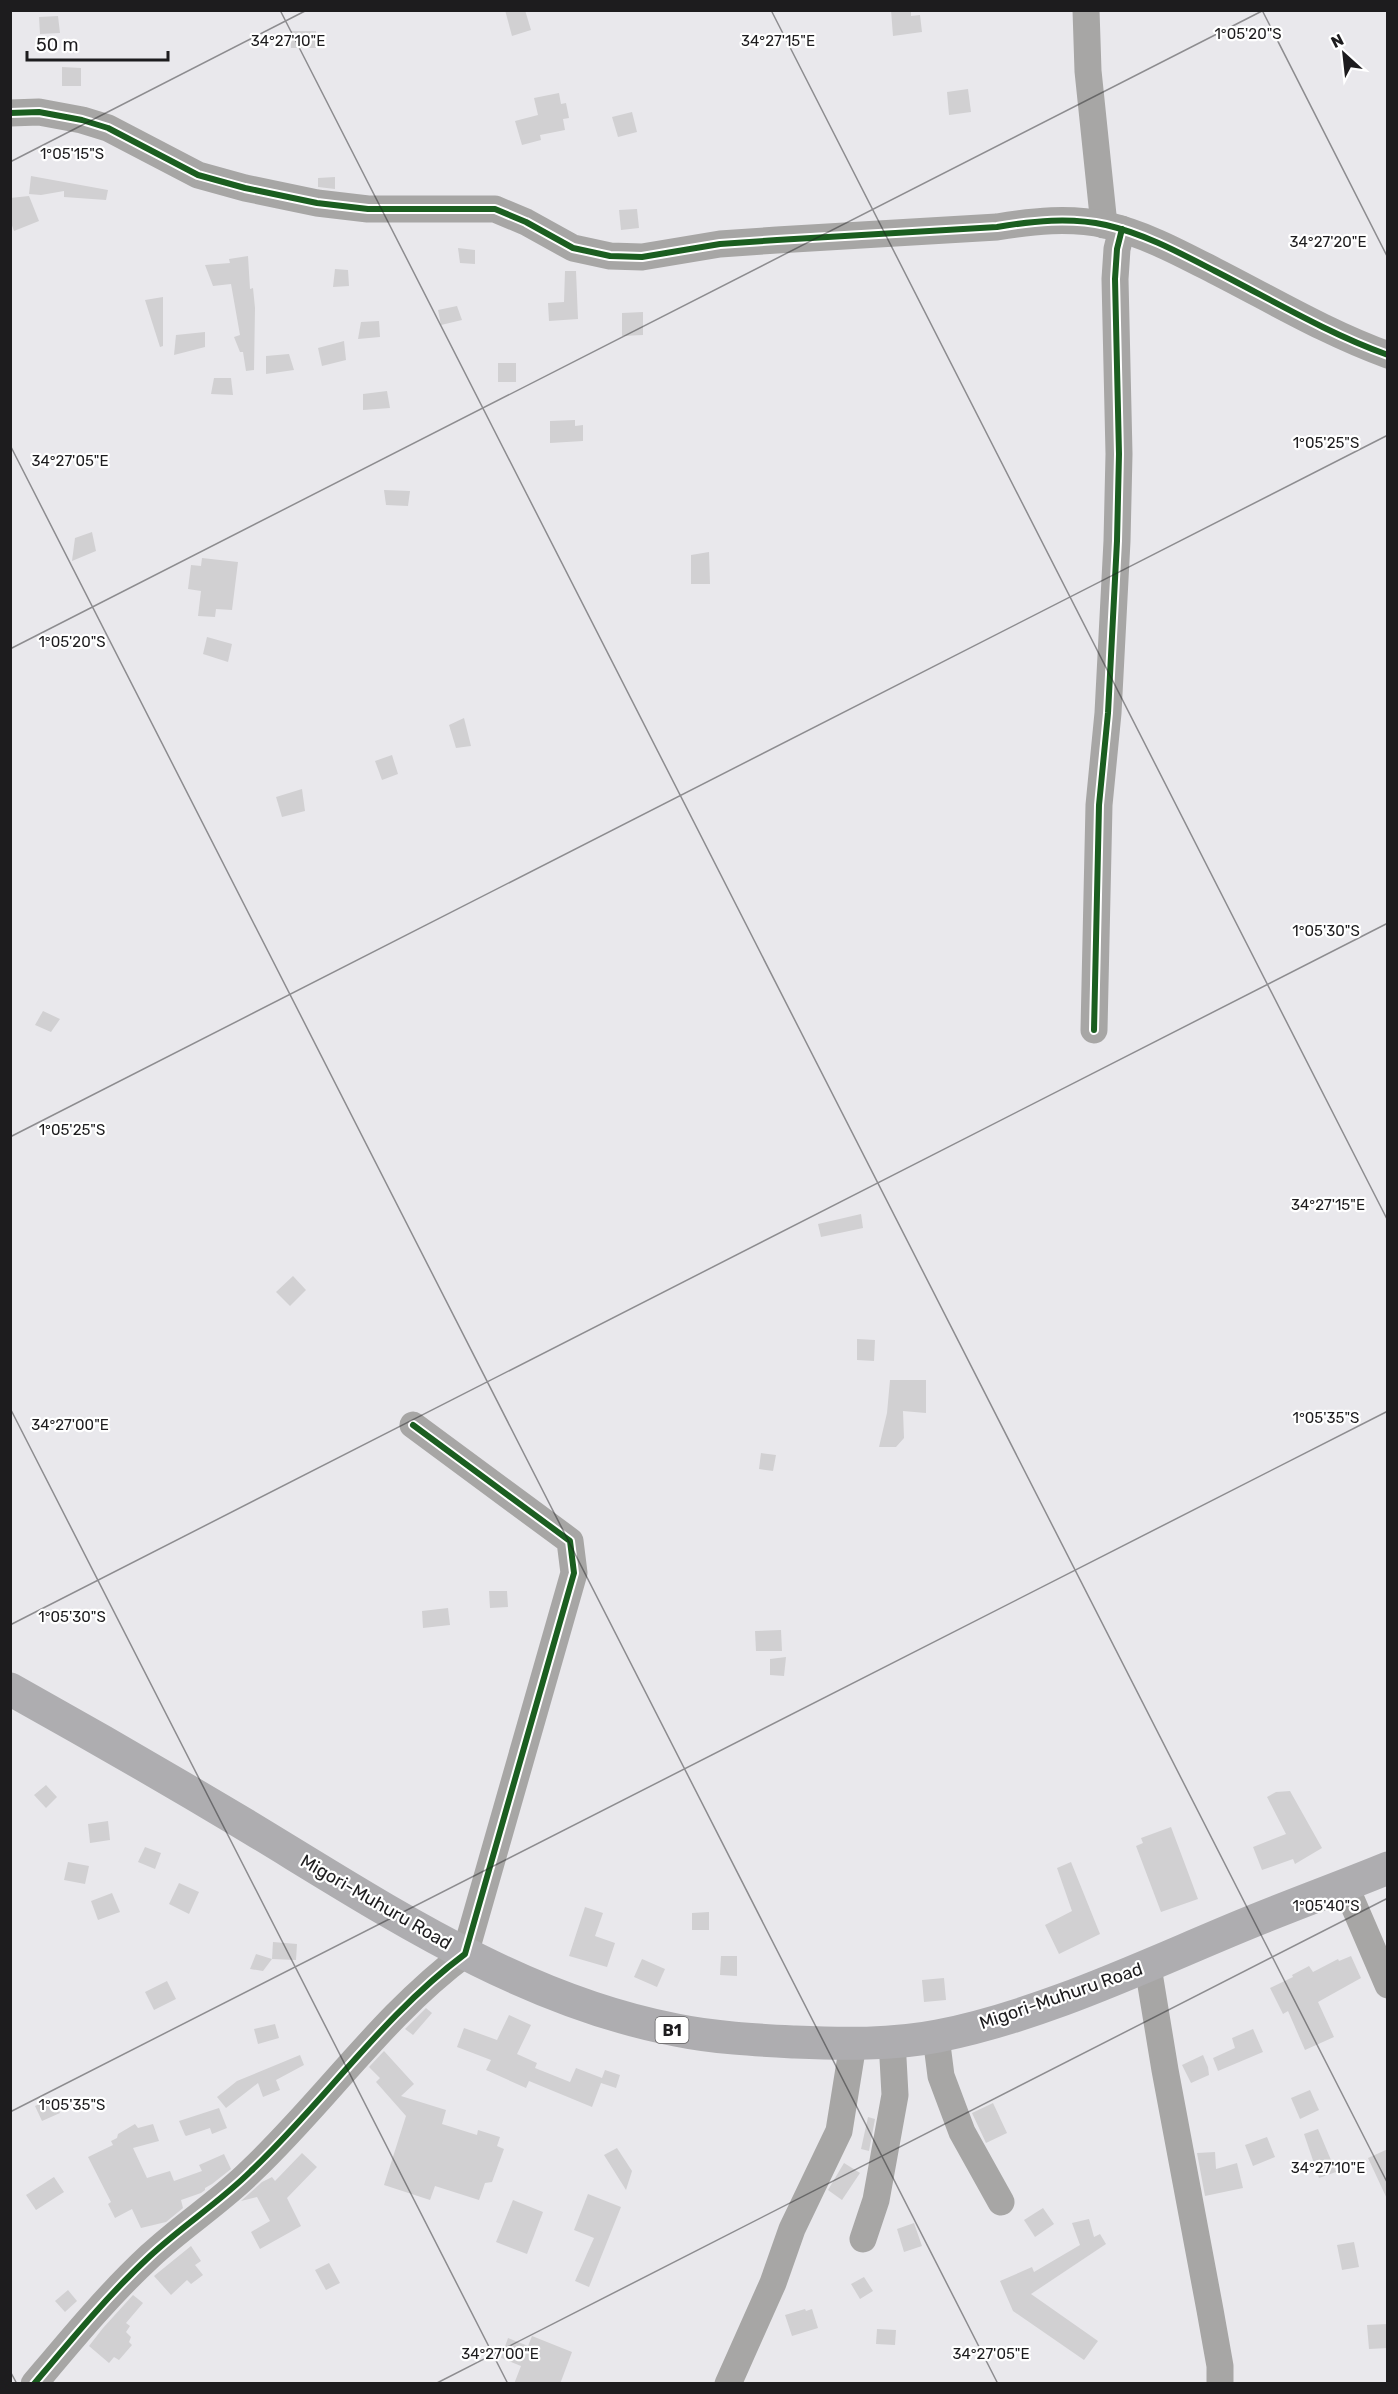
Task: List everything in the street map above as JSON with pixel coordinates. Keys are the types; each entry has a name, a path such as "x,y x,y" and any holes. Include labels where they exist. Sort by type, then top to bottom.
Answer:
{"highway":[{"name":"Migori-Muhuru Road","path":"10,1689 181,1786 465,1954 520,1981 604,2012 676,2031 753,2040 853,2044 936,2037 1027,2012 1148,1967 1388,1868"}],"street":[{"path":"1086,10 1088,71 1117,249 1115,279 1119,454 1108,713 1099,805 1094,1030"},
{"path":"10,113 39,112 82,120 108,128 198,175 245,188 317,203 368,208 495,208 573,248 610,256 642,257 720,244 997,227 1029,222 1056,221 1113,227 1163,244 1333,333 1388,355"},
{"path":"34,2384 116,2290 151,2255 251,2172 396,2013 465,1954 574,1573 570,1541 413,1425"},
{"path":"1345,1885 1388,1985"},
{"path":"1148,1967 1166,2080 1220,2366 1220,2384"},
{"path":"936,2037 941,2076 962,2132 1002,2202"},
{"path":"863,2239 876,2200 895,2095 892,2040"},
{"path":"728,2384 773,2283 792,2229 839,2131 853,2044"}],"building":[{"path":"505,10 525,10 531,30 512,36"},
{"path":"891,10 911,10 911,16 920,15 922,32 893,36"},
{"path":"58,16 60,33 40,34 39,17"},
{"path":"291,31 316,31 316,48 291,48"},
{"path":"62,67 81,68 81,86 62,86"},
{"path":"968,89 971,112 949,115 947,92"},
{"path":"559,93 561,104 566,103 569,118 563,119 565,130 540,135 541,140 522,145 515,121 538,115 534,98"},
{"path":"632,112 637,132 618,137 612,117"},
{"path":"31,176 108,190 106,200 64,197 64,191 41,195 29,194"},
{"path":"335,177 335,189 318,187 318,178"},
{"path":"29,196 39,221 14,231 10,220 10,198"},
{"path":"637,209 639,228 621,230 619,210"},
{"path":"458,248 475,250 475,264 460,263"},
{"path":"248,256 250,289 253,288 255,308 254,370 246,371 243,352 240,352 234,337 240,335 231,284 213,286 205,265 230,263 229,259"},
{"path":"335,269 348,270 349,286 333,287"},
{"path":"565,271 576,271 578,319 549,321 548,303 564,302"},
{"path":"163,297 163,346 160,347 145,300"},
{"path":"457,306 462,320 441,325 438,310"},
{"path":"643,312 643,335 622,336 622,313"},
{"path":"379,321 380,337 358,339 361,322"},
{"path":"205,332 205,347 174,355 176,335"},
{"path":"344,341 346,360 322,366 318,348"},
{"path":"289,354 294,370 266,374 266,356"},
{"path":"498,363 516,363 516,382 498,382"},
{"path":"214,378 231,378 233,395 211,394"},
{"path":"387,391 390,408 363,410 363,394"},
{"path":"575,420 575,426 583,425 583,441 550,443 550,421"},
{"path":"384,490 410,491 408,506 386,505"},
{"path":"92,532 96,551 72,561 75,538"},
{"path":"709,552 710,584 691,584 691,555"},
{"path":"202,558 238,562 232,610 216,609 215,617 198,616 201,591 188,589 191,565 201,566"},
{"path":"207,637 232,644 228,662 203,654"},
{"path":"464,718 471,746 456,748 449,725"},
{"path":"392,755 398,774 382,780 375,761"},
{"path":"302,789 305,811 282,817 276,797"},
{"path":"43,1011 60,1019 51,1032 35,1025"},
{"path":"861,1214 863,1228 821,1237 818,1224"},
{"path":"293,1276 306,1290 290,1306 276,1292"},
{"path":"857,1339 875,1340 874,1361 857,1360"},
{"path":"890,1380 926,1380 926,1413 903,1411 904,1438 896,1447 879,1447 887,1413"},
{"path":"761,1453 776,1455 773,1471 759,1469"},
{"path":"489,1591 507,1591 508,1607 490,1608"},
{"path":"448,1608 450,1625 423,1628 422,1611"},
{"path":"781,1630 782,1651 756,1651 755,1631"},
{"path":"786,1657 784,1676 770,1675 770,1659"},
{"path":"46,1785 57,1797 46,1808 34,1795"},
{"path":"1290,1791 1322,1848 1295,1864 1293,1859 1262,1870 1253,1847 1286,1834 1267,1797 1276,1792"},
{"path":"108,1821 110,1840 90,1843 88,1824"},
{"path":"1171,1827 1198,1899 1161,1912 1136,1846 1143,1843 1141,1838"},
{"path":"145,1847 161,1853 155,1869 138,1862"},
{"path":"68,1862 89,1866 85,1884 64,1880"},
{"path":"1071,1862 1100,1934 1059,1954 1045,1925 1072,1911 1057,1868"},
{"path":"179,1883 199,1892 189,1914 169,1904"},
{"path":"112,1893 120,1912 98,1920 91,1901"},
{"path":"585,1907 603,1913 595,1936 615,1943 607,1967 569,1956"},
{"path":"709,1912 709,1930 692,1930 692,1913"},
{"path":"273,1942 297,1944 296,1960 272,1959"},
{"path":"256,1954 272,1959 263,1971 250,1969"},
{"path":"721,1956 737,1956 737,1976 720,1975"},
{"path":"1351,1956 1361,1978 1318,2002 1334,2037 1305,2050 1288,2011 1283,2014 1270,1988 1309,1966 1313,1972 1338,1959 1339,1961"},
{"path":"642,1959 665,1969 657,1987 634,1977"},
{"path":"944,1978 946,2000 924,2002 922,1980"},
{"path":"167,1981 176,1999 154,2010 145,1992"},
{"path":"426,2008 432,2013 413,2035 405,2029"},
{"path":"509,2015 531,2025 517,2054 537,2063 535,2068 570,2082 576,2068 602,2078 605,2070 620,2075 616,2088 601,2083 592,2107 529,2081 526,2088 486,2070 491,2060 457,2047 464,2028 497,2040"},
{"path":"275,2024 279,2038 258,2044 254,2029"},
{"path":"1253,2029 1263,2052 1218,2071 1213,2058 1235,2048 1232,2038"},
{"path":"384,2051 414,2084 401,2096 446,2110 442,2124 477,2135 478,2130 500,2137 497,2146 504,2149 492,2182 485,2183 479,2200 435,2186 430,2200 384,2185 406,2116 376,2082 380,2078 369,2067"},
{"path":"300,2055 304,2065 276,2080 280,2090 263,2097 258,2083 226,2108 217,2097 237,2081"},
{"path":"1203,2055 1209,2075 1191,2083 1182,2065"},
{"path":"1310,2090 1319,2110 1300,2119 1291,2098"},
{"path":"53,2098 60,2113 42,2121 35,2106"},
{"path":"993,2103 1007,2133 986,2143 972,2113"},
{"path":"219,2108 227,2128 212,2134 210,2128 185,2135 179,2121"},
{"path":"868,2117 875,2119 869,2151 861,2149"},
{"path":"135,2124 138,2128 153,2124 159,2141 133,2148 147,2178 170,2171 174,2181 202,2171 199,2165 224,2154 231,2169 201,2193 181,2200 183,2208 166,2222 141,2228 132,2209 115,2218 108,2204 111,2202 88,2157 113,2145 111,2141 117,2138 118,2134"},
{"path":"1318,2129 1336,2172 1319,2178 1304,2134"},
{"path":"1267,2137 1275,2157 1253,2166 1245,2145"},
{"path":"617,2148 632,2171 626,2190 604,2155"},
{"path":"1388,2149 1388,2201 1368,2158"},
{"path":"1215,2152 1216,2169 1237,2163 1243,2188 1205,2196 1197,2153"},
{"path":"302,2153 317,2167 287,2198 301,2226 260,2249 251,2232 270,2221 257,2197 241,2201 262,2182 272,2177 275,2181"},
{"path":"844,2163 860,2173 842,2200 828,2190"},
{"path":"54,2177 64,2192 36,2210 26,2195"},
{"path":"588,2194 621,2207 589,2287 575,2281 594,2238 574,2230"},
{"path":"513,2200 543,2212 527,2254 496,2242"},
{"path":"1043,2208 1054,2224 1035,2237 1024,2220"},
{"path":"1089,2219 1094,2237 1100,2234 1106,2244 1031,2294 1098,2341 1084,2360 1013,2311 1000,2281 1032,2267 1034,2272 1080,2245 1072,2223"},
{"path":"914,2223 922,2246 904,2252 897,2229"},
{"path":"1354,2242 1359,2267 1342,2270 1337,2245"},
{"path":"191,2246 201,2261 195,2265 203,2275 191,2284 187,2280 171,2295 154,2276"},
{"path":"329,2263 340,2283 326,2290 315,2270"},
{"path":"864,2277 873,2291 860,2299 851,2284"},
{"path":"68,2290 77,2301 65,2312 55,2301"},
{"path":"133,2295 143,2303 126,2323 130,2326 126,2332 131,2337 129,2342 132,2345 119,2360 114,2357 109,2363 89,2346"},
{"path":"805,2309 806,2311 812,2309 818,2328 792,2336 785,2315"},
{"path":"1388,2324 1388,2348 1369,2349 1367,2325"},
{"path":"877,2329 896,2330 895,2345 876,2344"},
{"path":"532,2336 572,2352 560,2384 514,2384 521,2366 501,2358 508,2338 528,2346"}],"cycle path":[{"path":"10,113 39,112 82,120 108,128 198,175 245,188 317,203 368,209 495,209 526,222 573,248 610,256 642,257 720,244 997,227 1038,222 1065,221 1106,225 1135,233 1162,245 1321,326 1388,355"},
{"path":"1094,1030 1099,805 1108,713 1117,541 1119,454 1115,279 1117,249 1122,229"},
{"path":"34,2384 90,2318 134,2271 251,2171 407,2004 465,1954 574,1573 570,1541 413,1425"}]}
